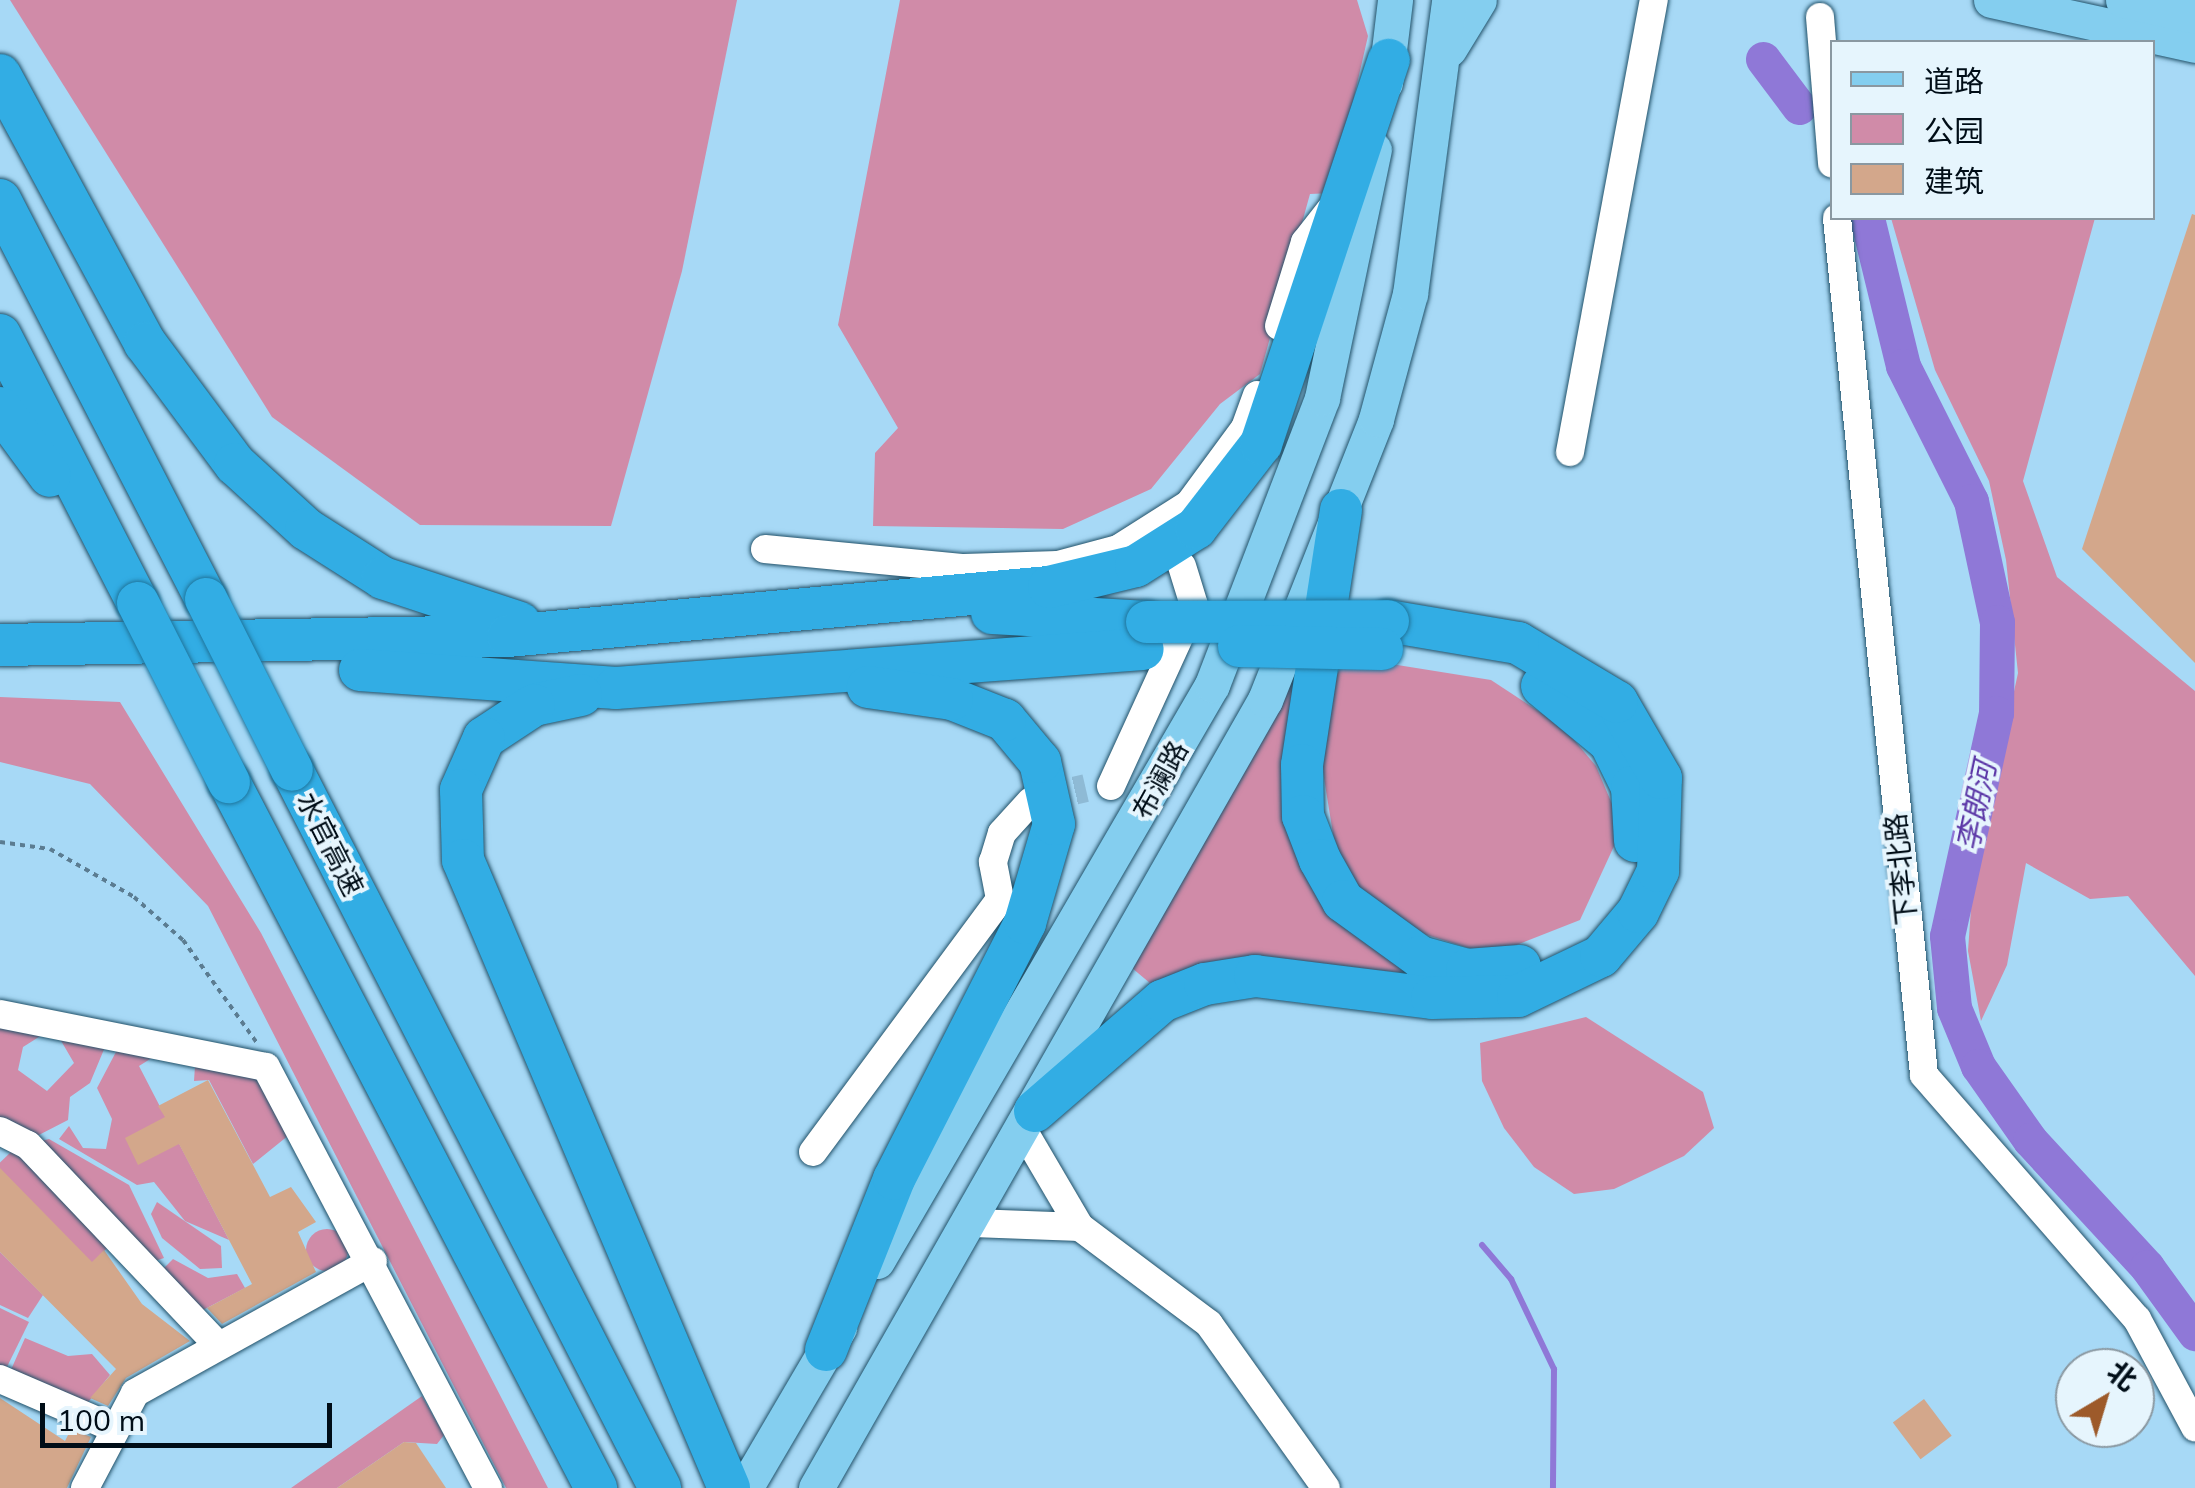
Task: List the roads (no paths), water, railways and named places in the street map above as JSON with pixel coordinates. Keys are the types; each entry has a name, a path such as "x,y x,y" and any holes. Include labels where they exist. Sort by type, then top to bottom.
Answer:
{"highway":[{"path":"0,645 421,642 1085,582 1136,566 1196,528 1275,413 1389,60"},
{"path":"0,75 145,343 266,496 345,555 426,597 512,622 596,626"},
{"name":"水官高速","path":"0,200 660,1488"},
{"path":"0,335 596,1488"},
{"path":"0,408 106,542"},
{"path":"1342,510 1302,765 1303,816 1320,860 1343,901 1420,958 1502,971 1542,961 1610,903 1632,862 1632,787 1610,742 1534,681 1486,663 1385,635"},
{"path":"878,602 1145,635"},
{"path":"0,673 382,670 616,688 752,680 1145,635 1385,635 1518,643 1617,702 1661,778 1658,870 1638,912 1600,956 1518,996 1432,998 1255,976 1205,984 1126,1028 1029,1120"},
{"path":"752,680 912,690 984,709 1040,762 1052,807 1036,894 894,1179 826,1350"},
{"path":"616,688 534,705 496,728 470,760 458,825 476,900 712,1439 729,1488"}],"main road":[{"path":"1367,0 1389,60"},
{"name":"布澜路","path":"744,1488 1149,804 1212,684 1322,398 1389,60 1395,0"},
{"name":"布澜路","path":"816,1488 973,1222 1265,700 1342,510 1410,294 1450,0"},
{"path":"1443,64 1479,0"},
{"path":"1991,0 2091,10 2195,45"},
{"path":"2123,0 2195,16"}],"street":[{"path":"1570,452 1654,0"},
{"path":"1820,17 1830,140"},
{"path":"765,549 964,568 1058,565 1158,534 1190,504 1244,428 1305,242 1349,186"},
{"name":"下李北路","path":"1837,220 1924,1075 2137,1320 2195,1427"},
{"path":"1149,804 1099,787 1194,605 1182,566"},
{"path":"813,1152 1000,898 993,862 1002,833 1030,800"},
{"path":"0,1014 258,1063 279,1084 488,1488"},
{"path":"1029,1120 1080,1228 1209,1324 1326,1488"},
{"path":"4,1139 192,1307 218,1345"},
{"path":"973,1222 1080,1228"},
{"path":"85,1488 135,1393 373,1262"},
{"path":"0,1378 114,1428"}],"waterway":[{"name":"李朗河","path":"1763,59 1799,107"},
{"name":"李朗河","path":"1867,220 1903,366 1971,501 1997,622 1996,713 1947,936 1954,1008 1978,1066 2030,1140 2147,1267 2195,1333"},
{"path":"1482,1245 1511,1279 1554,1369 1553,1488"}],"tunnel":[{"path":"1034,800 1086,788"}]}
